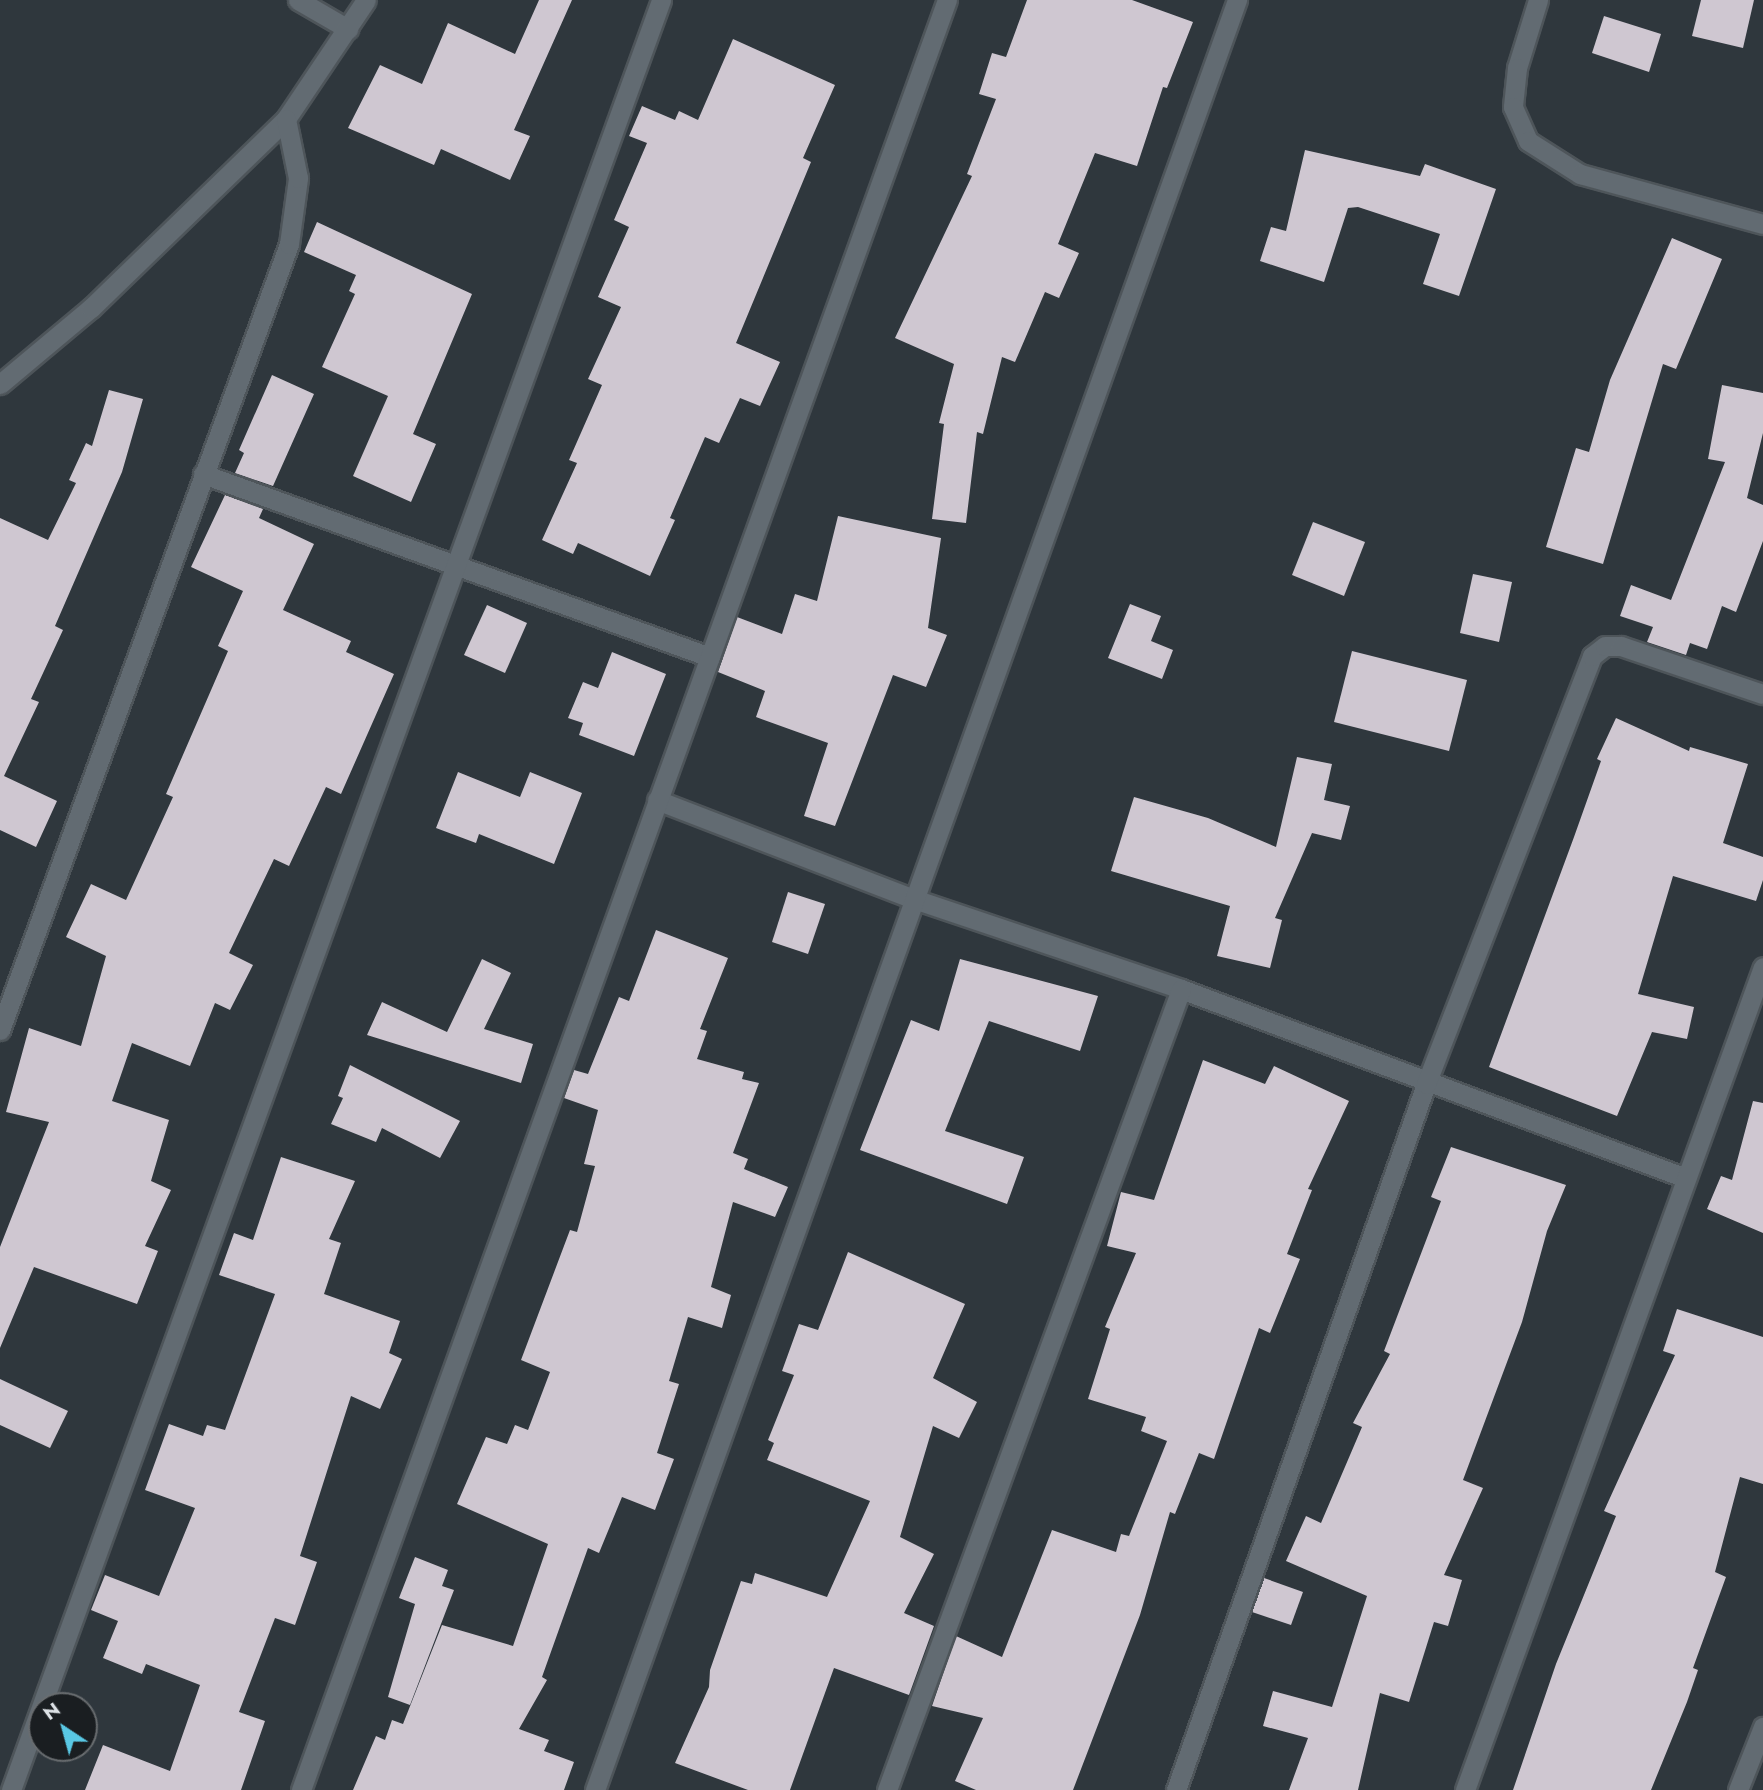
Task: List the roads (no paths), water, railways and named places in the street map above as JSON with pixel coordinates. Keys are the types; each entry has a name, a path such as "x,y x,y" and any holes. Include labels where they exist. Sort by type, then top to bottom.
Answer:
{"street":[{"path":"298,0 348,29"},
{"path":"0,384 91,308 286,119 366,0"},
{"path":"11,1790 661,0"},
{"path":"301,1790 947,0"},
{"path":"595,1790 1237,0"},
{"path":"1538,0 1517,68 1513,107 1528,141 1580,174 1763,225"},
{"path":"0,1030 289,244 298,177 286,119"},
{"path":"203,474 455,568 710,657"},
{"path":"1176,1790 1426,1084 1592,656 1605,646 1621,646 1763,694"},
{"path":"657,800 915,899 1181,989 1426,1084 1686,1178"},
{"path":"1465,1790 1763,967"},
{"path":"887,1790 1181,989"},
{"path":"1738,1790 1763,1727"}]}
